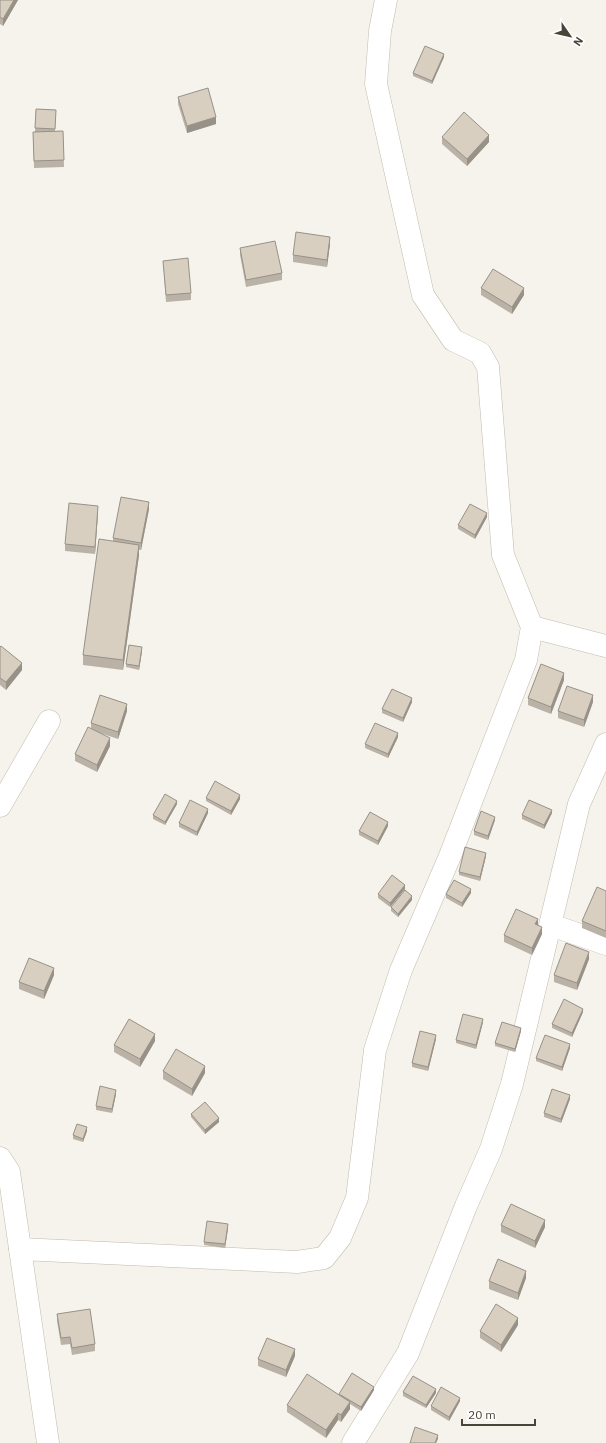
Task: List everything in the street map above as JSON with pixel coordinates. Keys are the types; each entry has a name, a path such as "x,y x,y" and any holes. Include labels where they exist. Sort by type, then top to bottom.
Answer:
{"street":[{"path":"20,1249 297,1262 324,1258 340,1238 357,1198 375,1050 401,970 450,856 526,660 532,627 503,555 488,367 480,353 453,340 423,295 376,84 380,31 386,0"},
{"path":"532,627 606,646"},
{"path":"0,806 49,721"},
{"path":"353,1443 408,1353 466,1206 491,1149 512,1084 579,804 606,744"},
{"path":"551,925 606,944"},
{"path":"0,1158 9,1172 48,1443"}],"building":[{"path":"0,0 14,0 3,19 0,17"},
{"path":"425,46 444,54 432,81 413,73"},
{"path":"208,88 216,117 187,126 178,97"},
{"path":"36,109 56,110 55,129 35,128"},
{"path":"464,112 489,135 467,159 442,137"},
{"path":"63,131 64,160 34,161 33,132"},
{"path":"296,232 330,237 327,260 293,255"},
{"path":"275,241 282,273 246,280 240,248"},
{"path":"188,258 191,293 166,295 163,261"},
{"path":"493,269 524,288 512,307 481,288"},
{"path":"121,497 149,502 141,543 113,538"},
{"path":"69,503 98,506 95,547 65,544"},
{"path":"470,504 487,513 475,535 458,525"},
{"path":"99,539 139,545 123,660 83,655"},
{"path":"129,645 142,647 139,666 126,664"},
{"path":"1,646 22,663 6,682 0,678"},
{"path":"541,664 564,673 551,707 528,698"},
{"path":"567,686 593,695 584,720 558,711"},
{"path":"392,689 412,698 403,718 382,709"},
{"path":"100,695 127,704 118,732 91,723"},
{"path":"375,723 398,733 388,754 365,744"},
{"path":"88,727 110,738 97,765 75,754"},
{"path":"215,781 240,795 231,811 206,798"},
{"path":"165,794 177,801 165,822 153,815"},
{"path":"190,800 208,809 197,832 179,823"},
{"path":"529,800 552,810 544,825 522,815"},
{"path":"481,811 495,817 488,836 474,831"},
{"path":"370,812 388,822 378,841 359,831"},
{"path":"465,847 486,853 480,877 459,872"},
{"path":"392,875 405,885 390,903 378,894"},
{"path":"454,880 471,889 462,903 446,894"},
{"path":"597,887 606,891 606,931 582,921"},
{"path":"405,890 412,896 398,914 391,907"},
{"path":"516,909 538,919 535,924 542,927 532,948 504,935"},
{"path":"566,943 589,952 577,983 554,975"},
{"path":"29,958 54,968 44,991 19,982"},
{"path":"564,999 583,1009 572,1033 552,1024"},
{"path":"463,1014 483,1019 476,1045 456,1040"},
{"path":"129,1019 155,1034 140,1059 114,1045"},
{"path":"502,1022 521,1028 515,1049 495,1043"},
{"path":"420,1031 436,1035 428,1067 412,1063"},
{"path":"545,1035 570,1044 562,1067 536,1058"},
{"path":"176,1049 205,1066 192,1089 163,1071"},
{"path":"100,1086 116,1090 112,1109 96,1106"},
{"path":"552,1089 570,1095 561,1119 544,1113"},
{"path":"205,1102 219,1118 205,1130 191,1114"},
{"path":"77,1124 87,1127 83,1139 73,1135"},
{"path":"511,1204 545,1220 535,1241 501,1225"},
{"path":"207,1221 228,1224 225,1244 204,1242"},
{"path":"498,1259 526,1271 518,1293 489,1281"},
{"path":"496,1304 518,1318 501,1345 480,1331"},
{"path":"90,1309 95,1344 72,1348 70,1337 61,1338 57,1314"},
{"path":"267,1338 295,1349 286,1370 258,1359"},
{"path":"352,1373 374,1387 361,1407 339,1394"},
{"path":"307,1374 350,1402 341,1415 338,1413 326,1430 287,1405"},
{"path":"413,1376 436,1389 426,1405 403,1392"},
{"path":"441,1387 460,1398 449,1417 431,1406"},
{"path":"415,1427 438,1435 435,1443 410,1443"}]}
